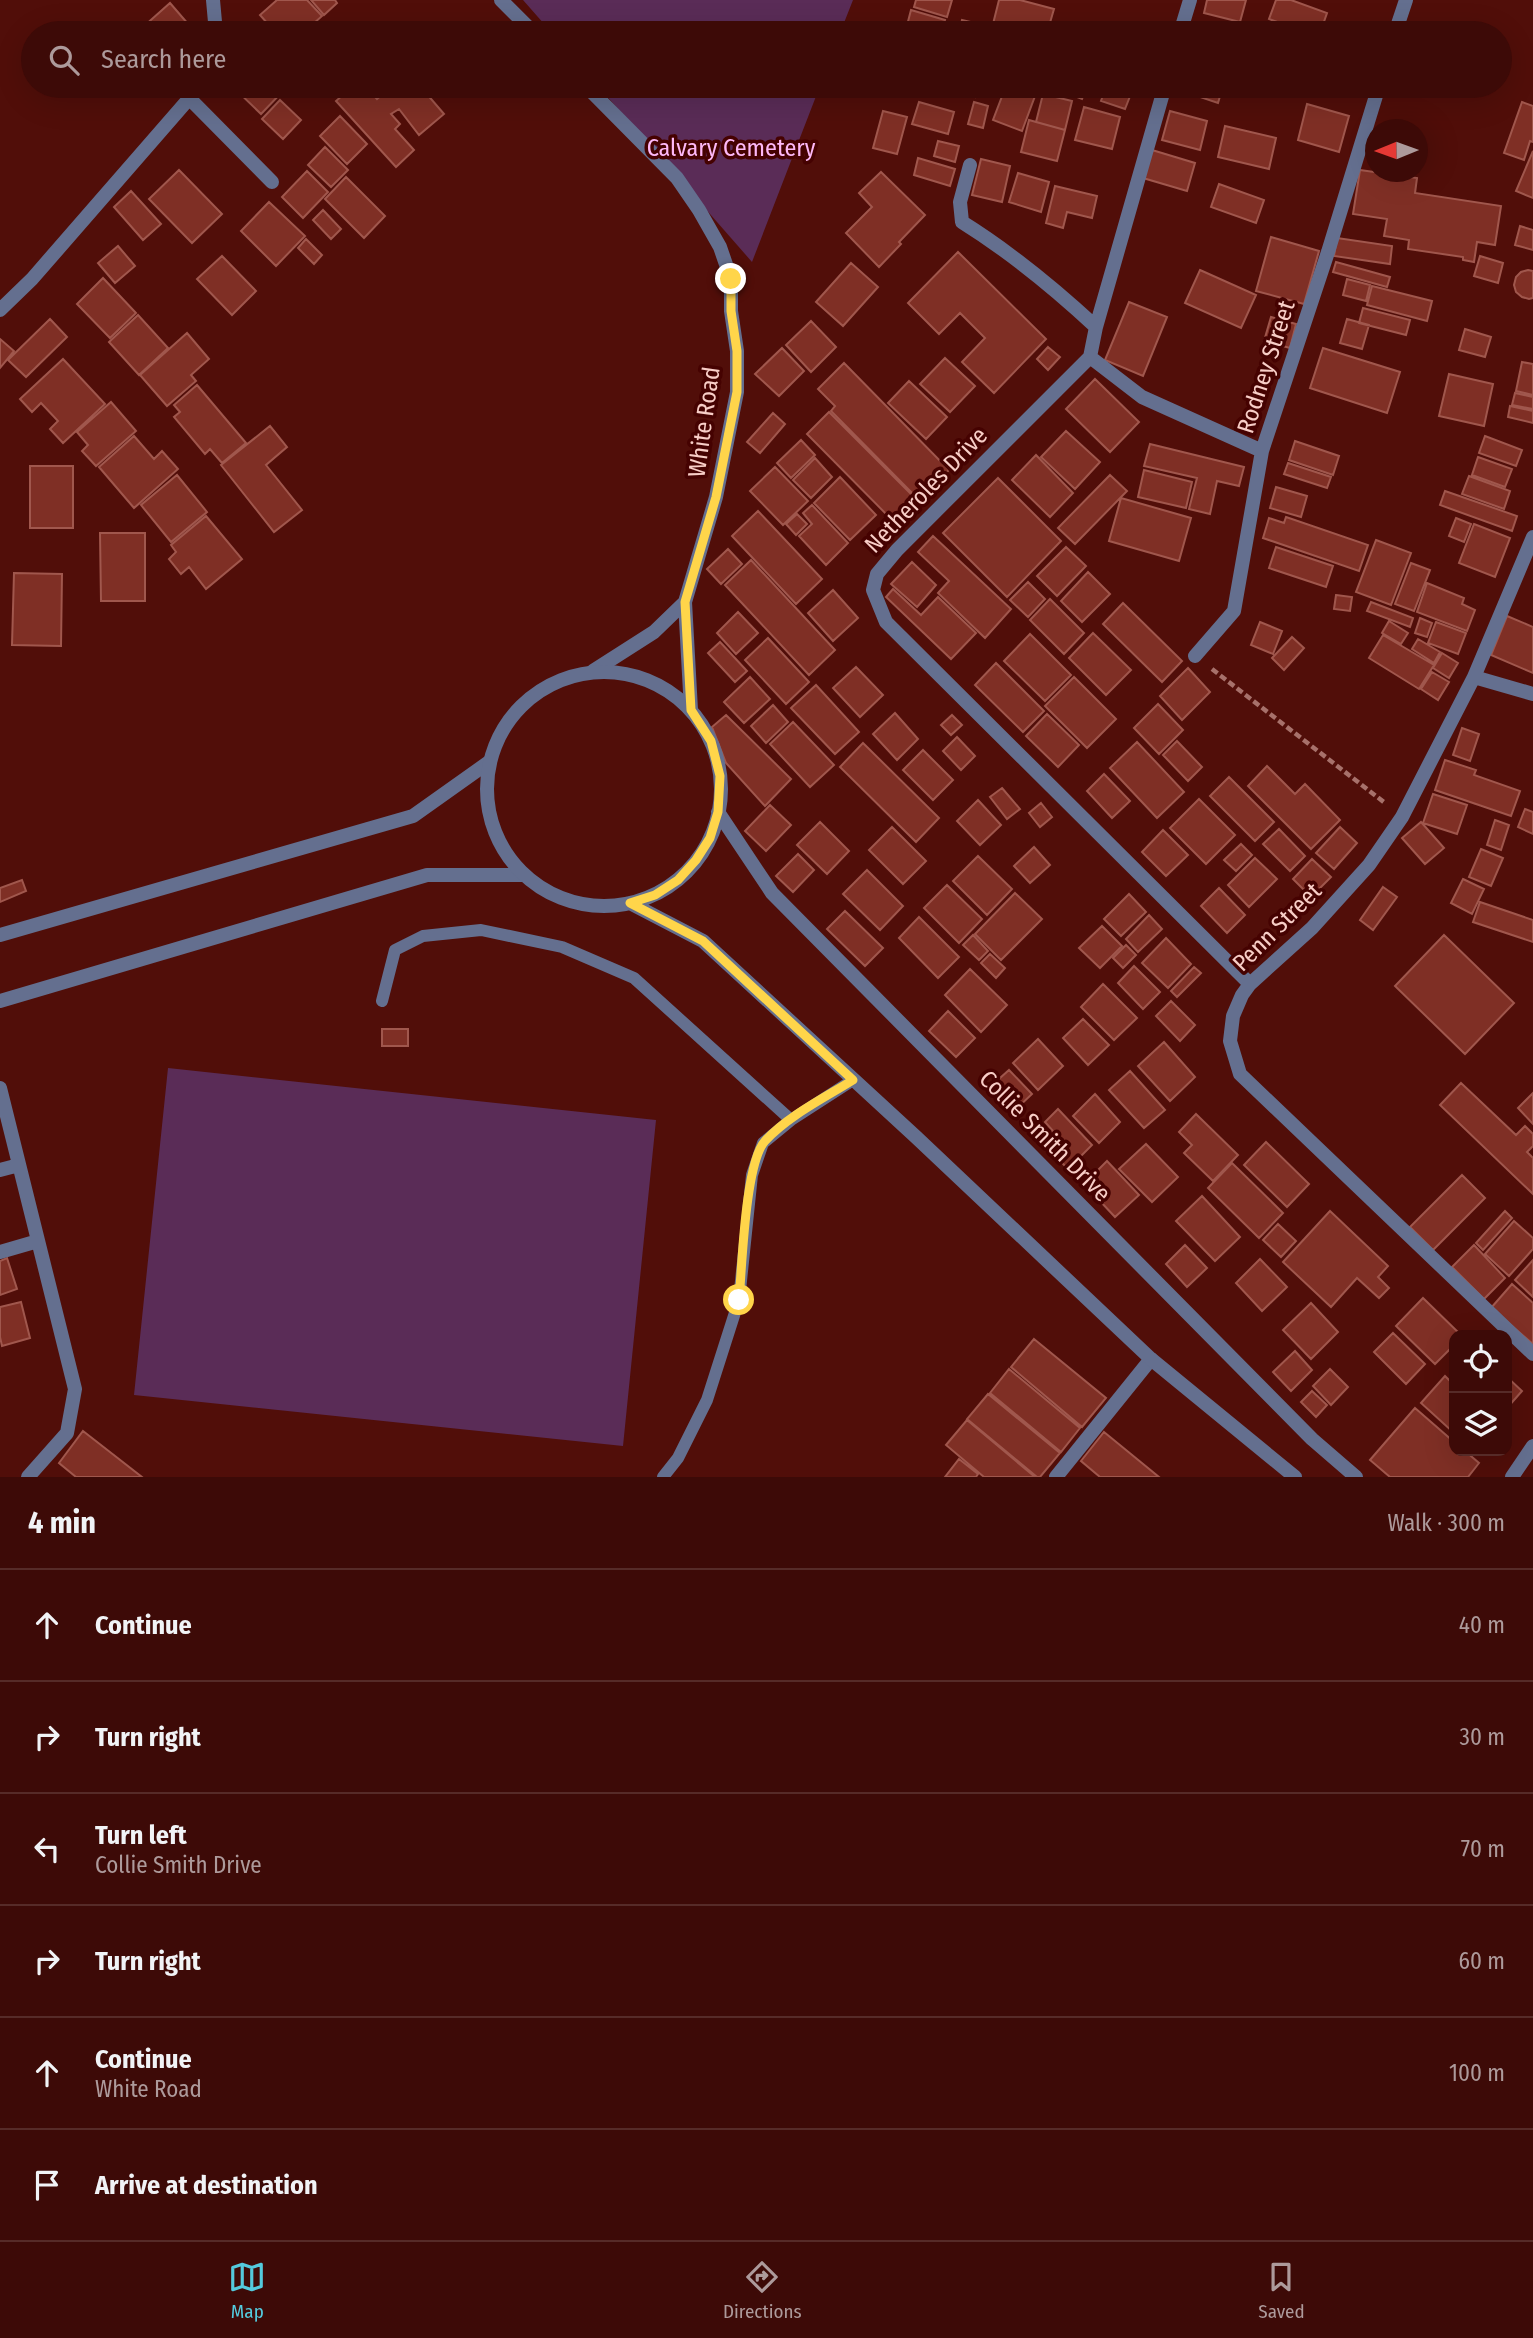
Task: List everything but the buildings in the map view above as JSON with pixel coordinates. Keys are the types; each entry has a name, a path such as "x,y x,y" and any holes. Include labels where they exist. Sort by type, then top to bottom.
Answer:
{"street":[{"path":"213,0 215,21"},
{"path":"501,0 518,21"},
{"path":"1184,21 1190,0"},
{"path":"1399,21 1406,0"},
{"name":"White Road","path":"598,98 677,178 720,247 731,279 731,311 737,351 737,392 716,497 685,602 691,710"},
{"path":"1162,98 1090,356 1142,397 1262,451"},
{"name":"Rodney Street","path":"1195,656 1234,611 1262,451 1375,98"},
{"path":"0,310 32,279 190,99 272,182"},
{"path":"970,165 960,202 962,222 1008,252 1096,327"},
{"name":"Netheroles Drive","path":"1090,356 897,550 877,574 873,590 886,622 1250,984"},
{"name":"Penn Street","path":"1533,537 1474,677 1402,817 1369,865 1312,928 1250,984 1233,1016 1230,1041 1240,1074 1533,1354"},
{"name":"White Road","path":"593,671 654,632 685,602"},
{"path":"593,671 629,674 663,687 691,710 711,741 720,776 718,812 710,838 696,860 678,880 655,895 630,903 601,907 573,902 547,892 524,875 499,842 488,803 489,762 499,735 516,710 538,691 564,677 593,671"},
{"path":"1474,677 1533,694"},
{"path":"0,935 413,816 489,762"},
{"name":"Collie Smith Drive","path":"718,812 772,893 1312,1440 1356,1477"},
{"path":"0,1001 427,875 524,875"},
{"path":"630,903 703,941 1151,1359 1295,1477"},
{"path":"0,1088 75,1389 67,1433 28,1477"},
{"path":"0,1170 19,1165"},
{"path":"0,1252 38,1241"},
{"path":"1056,1477 1151,1359"},
{"path":"1512,1477 1533,1446"}],"lane":[{"path":"382,1001 395,950 423,936 481,930 562,947 634,978 791,1120"},
{"path":"663,1477 678,1458 707,1399 739,1300 752,1175 763,1143 791,1120 853,1080"}],"path":[{"path":"1195,656 1402,817"}],"green space":[{"path":"523,0 853,0 845,21 541,21"},
{"name":"Calvary Cemetery","path":"608,98 815,98 752,262"},
{"path":"168,1068 656,1120 623,1446 134,1395"}],"route":[{"path":"731,279 731,311 737,351 737,392 716,497 685,602 691,710 711,741 720,776 718,812 710,838 696,860 678,880 655,895 630,903 703,941 853,1080 791,1120 763,1143 752,1175 739,1300"}]}
